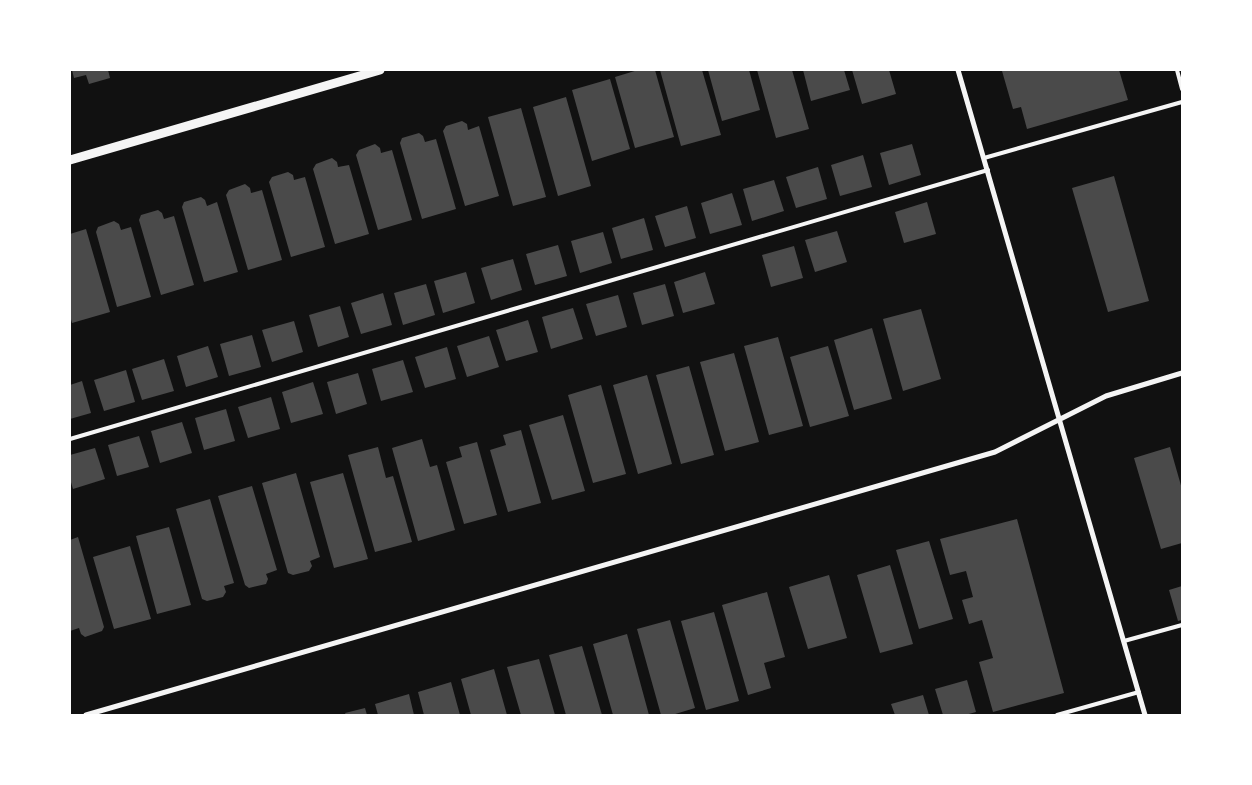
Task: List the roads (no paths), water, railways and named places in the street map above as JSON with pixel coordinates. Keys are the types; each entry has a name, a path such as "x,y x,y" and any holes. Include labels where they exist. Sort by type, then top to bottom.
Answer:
{"street":[{"path":"70,160 380,70"},
{"path":"958,70 1146,715"},
{"path":"86,715 995,452 1106,396 1182,372"}],"lane":[{"path":"1177,70 1182,89"},
{"path":"984,158 1182,102"},
{"path":"70,439 988,170"},
{"path":"1124,641 1182,625"},
{"path":"1057,715 1139,692"}]}
